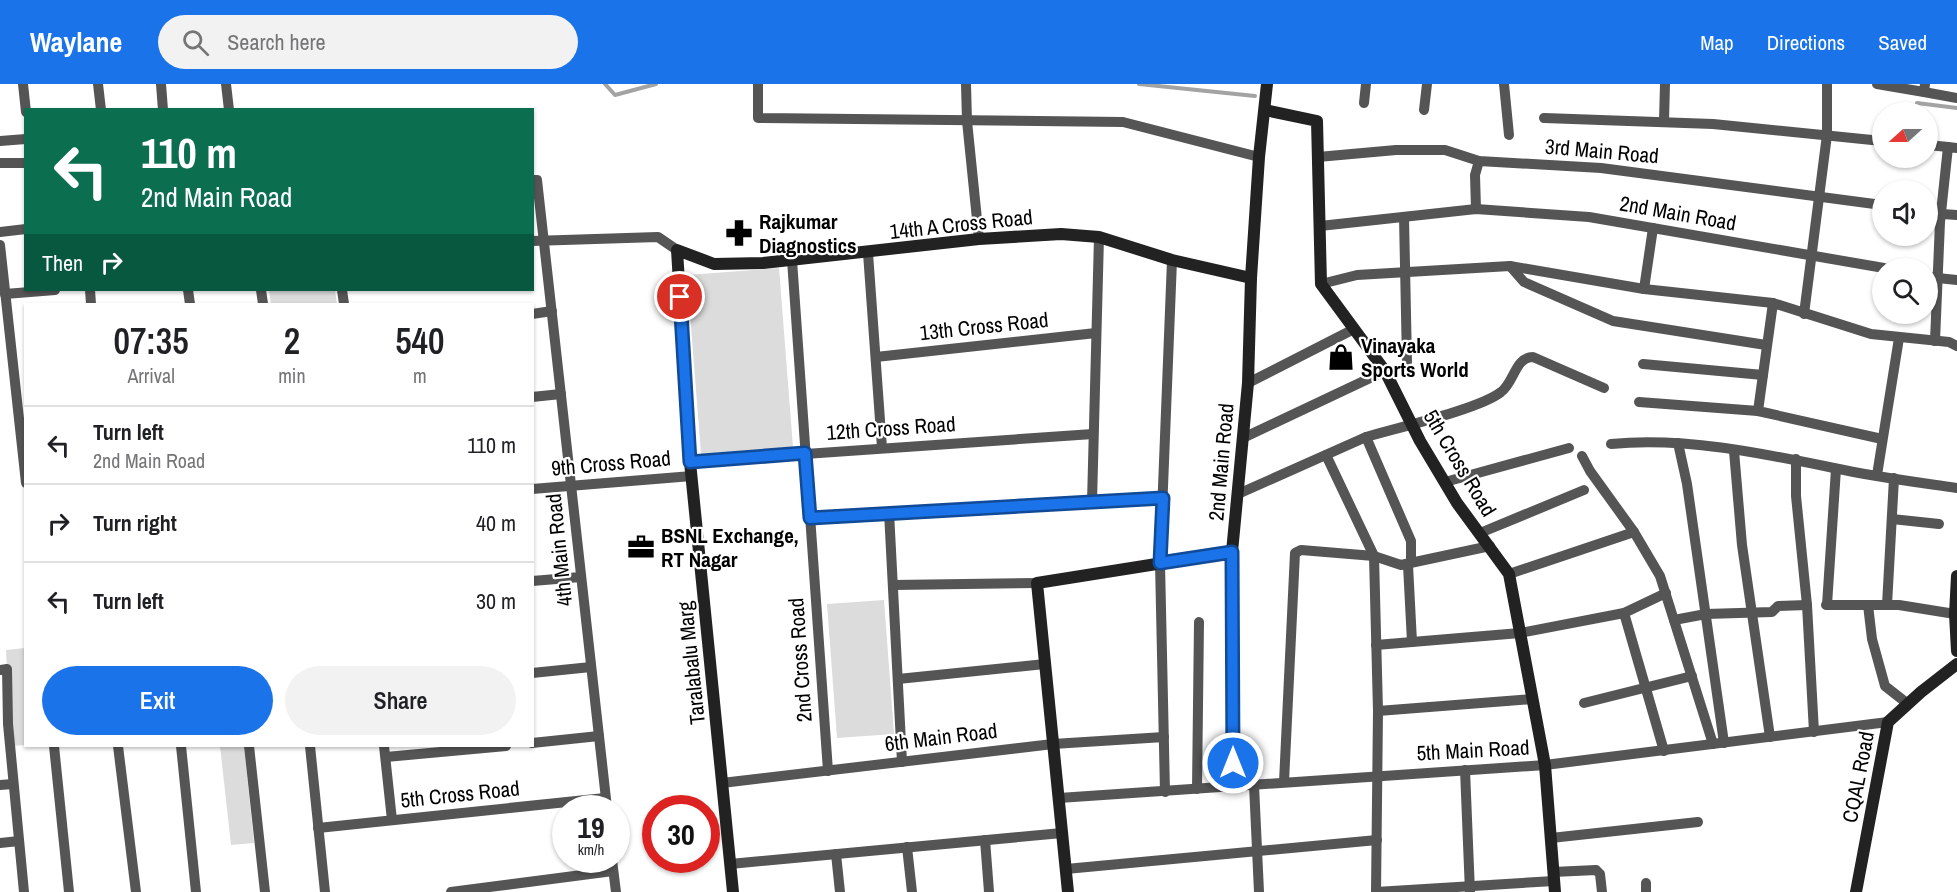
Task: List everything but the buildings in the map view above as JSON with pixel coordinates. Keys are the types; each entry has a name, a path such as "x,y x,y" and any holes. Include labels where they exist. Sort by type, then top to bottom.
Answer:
{"street":[{"path":"23,84 26,108"},
{"path":"98,84 100,108"},
{"path":"161,84 164,108"},
{"path":"226,84 229,108"},
{"path":"758,84 758,118 1123,122 1259,157"},
{"path":"966,84 967,121 980,239"},
{"path":"1261,84 1267,84"},
{"name":"2nd Main Road","path":"1036,583 1232,552 1248,382 1251,278 1259,157 1267,84"},
{"path":"1364,103 1366,84"},
{"path":"1424,110 1427,84"},
{"path":"1504,84 1509,135"},
{"path":"1664,121 1665,84"},
{"path":"1804,314 1827,135 1827,84"},
{"path":"1877,84 1925,88 1957,98"},
{"path":"1265,110 1317,121 1321,284 1358,274 1510,266 1644,289 1773,303 1871,334 1935,340 1957,346"},
{"path":"1544,118 1664,121 1872,140"},
{"path":"0,141 24,139"},
{"path":"1936,258 1953,147 1938,146"},
{"name":"3rd Main Road","path":"1318,157 1396,150 1445,150 1479,161 1601,168 1872,203"},
{"path":"1476,209 1475,175 1479,161"},
{"path":"0,163 24,163"},
{"name":"4th Main Road","path":"535,180 544,240 605,795"},
{"name":"2nd Main Road","path":"1320,226 1476,209 1589,217 1872,266"},
{"path":"1938,215 1957,215"},
{"path":"1404,217 1407,362"},
{"path":"1644,289 1653,228"},
{"path":"0,232 24,229"},
{"name":"14th A Cross Road","path":"534,241 658,237 677,250 714,264 792,260 980,239 1061,234 1099,237 1172,260 1251,278"},
{"path":"1092,502 1099,237"},
{"path":"0,245 24,465"},
{"name":"Taralabalu Marg","path":"677,250 690,462 733,892"},
{"path":"868,253 882,448"},
{"name":"2nd Cross Road","path":"792,260 828,771"},
{"path":"1165,792 1160,563 1172,260"},
{"path":"1510,266 1524,282 1613,321 1766,345"},
{"path":"1938,278 1957,280"},
{"name":"5th Cross Road","path":"1321,284 1385,371 1444,482 1509,573 1545,765 1554,882"},
{"path":"5,294 42,291"},
{"path":"1758,411 1773,303"},
{"path":"534,314 552,311"},
{"path":"1934,324 1935,340"},
{"path":"1248,382 1354,329"},
{"name":"13th Cross Road","path":"876,357 1096,333"},
{"path":"1877,475 1899,338"},
{"path":"1238,494 1366,437 1474,405 1502,392 1522,360 1528,357 1533,357 1604,388"},
{"path":"1643,364 1763,375"},
{"path":"1243,438 1385,371"},
{"path":"534,397 561,394"},
{"path":"1639,402 1758,411 1882,440"},
{"name":"12th Cross Road","path":"690,462 1093,434"},
{"path":"1366,437 1411,541 1411,561 1408,565 1412,642"},
{"path":"1611,444 1678,443 1796,459 1836,469 1957,488"},
{"path":"1678,443 1706,614 1719,744"},
{"path":"1444,482 1569,448"},
{"path":"1734,451 1742,545 1754,612 1770,737"},
{"path":"1326,455 1374,556 1378,711 1375,775 1376,892 1470,890 1554,882 1596,870 1600,874 1602,892"},
{"path":"1582,456 1590,471 1634,532 1660,576 1692,676 1719,744"},
{"path":"1796,459 1796,496 1807,605 1814,732"},
{"path":"1836,469 1827,605 1887,605 1955,614"},
{"name":"9th Cross Road","path":"534,489 692,476"},
{"path":"1887,605 1894,478"},
{"path":"1480,533 1584,490"},
{"path":"810,518 1163,498"},
{"path":"889,512 902,762"},
{"path":"1892,519 1939,524"},
{"path":"1509,573 1634,532"},
{"path":"1284,782 1295,553 1300,550 1374,556 1408,565 1490,546"},
{"path":"1232,552 1233,786"},
{"path":"1957,576 1955,614 1957,651"},
{"path":"534,581 581,577"},
{"path":"893,585 1036,583 1068,892"},
{"path":"1376,645 1520,633 1624,613 1666,593"},
{"path":"1674,620 1706,614 1772,612 1778,606 1807,605"},
{"path":"1868,605 1872,639 1886,686 1908,704"},
{"path":"1624,613 1665,751"},
{"path":"1197,789 1199,622"},
{"path":"898,678 1045,664"},
{"name":"CQAL Road","path":"1856,892 1888,722 1957,664"},
{"path":"534,673 591,667"},
{"path":"0,670 7,669 4,724 14,784 24,892"},
{"path":"1584,704 1692,676"},
{"path":"1378,711 1533,699"},
{"name":"5th Main Road","path":"1059,798 1545,765 1888,722"},
{"path":"534,743 599,736"},
{"name":"6th Main Road","path":"722,783 1053,744 1164,737"},
{"path":"54,747 69,892"},
{"path":"118,747 136,892"},
{"path":"181,747 196,892"},
{"path":"249,747 266,892"},
{"path":"310,747 325,892"},
{"path":"384,747 392,820"},
{"path":"386,757 495,747"},
{"path":"1465,770 1470,890"},
{"path":"0,785 14,784"},
{"path":"1254,785 1259,892"},
{"name":"5th Cross Road","path":"318,828 552,807"},
{"path":"1551,838 1698,822"},
{"path":"730,864 1062,833"},
{"path":"985,840 989,892"},
{"path":"1066,869 1377,840"},
{"path":"0,843 19,841"},
{"path":"907,847 912,892"},
{"path":"836,854 840,892"},
{"path":"451,892 565,873"},
{"path":"614,873 616,892"}],"shaded area":[{"path":"779,268 793,447 701,454 687,275"},
{"path":"269,291 335,291 337,303 271,303"},
{"path":"884,600 894,734 837,738 827,604"},
{"path":"24,648 24,745 11,746 6,650"},
{"path":"220,747 244,747 254,843 231,845"}],"waterway":[{"path":"605,84 615,95 656,84"},
{"path":"1139,84 1255,96"},
{"path":"1938,106 1957,108"}],"place":[{"name":"Rajkumar Diagnostics","path":"739,233"},
{"name":"Vinayaka Sports World","path":"1341,357"},
{"name":"BSNL Exchange, RT Nagar","path":"641,547"}],"route":[{"path":"680,297 690,462 805,453 810,518 1163,498 1160,563 1232,552 1233,763"}]}
